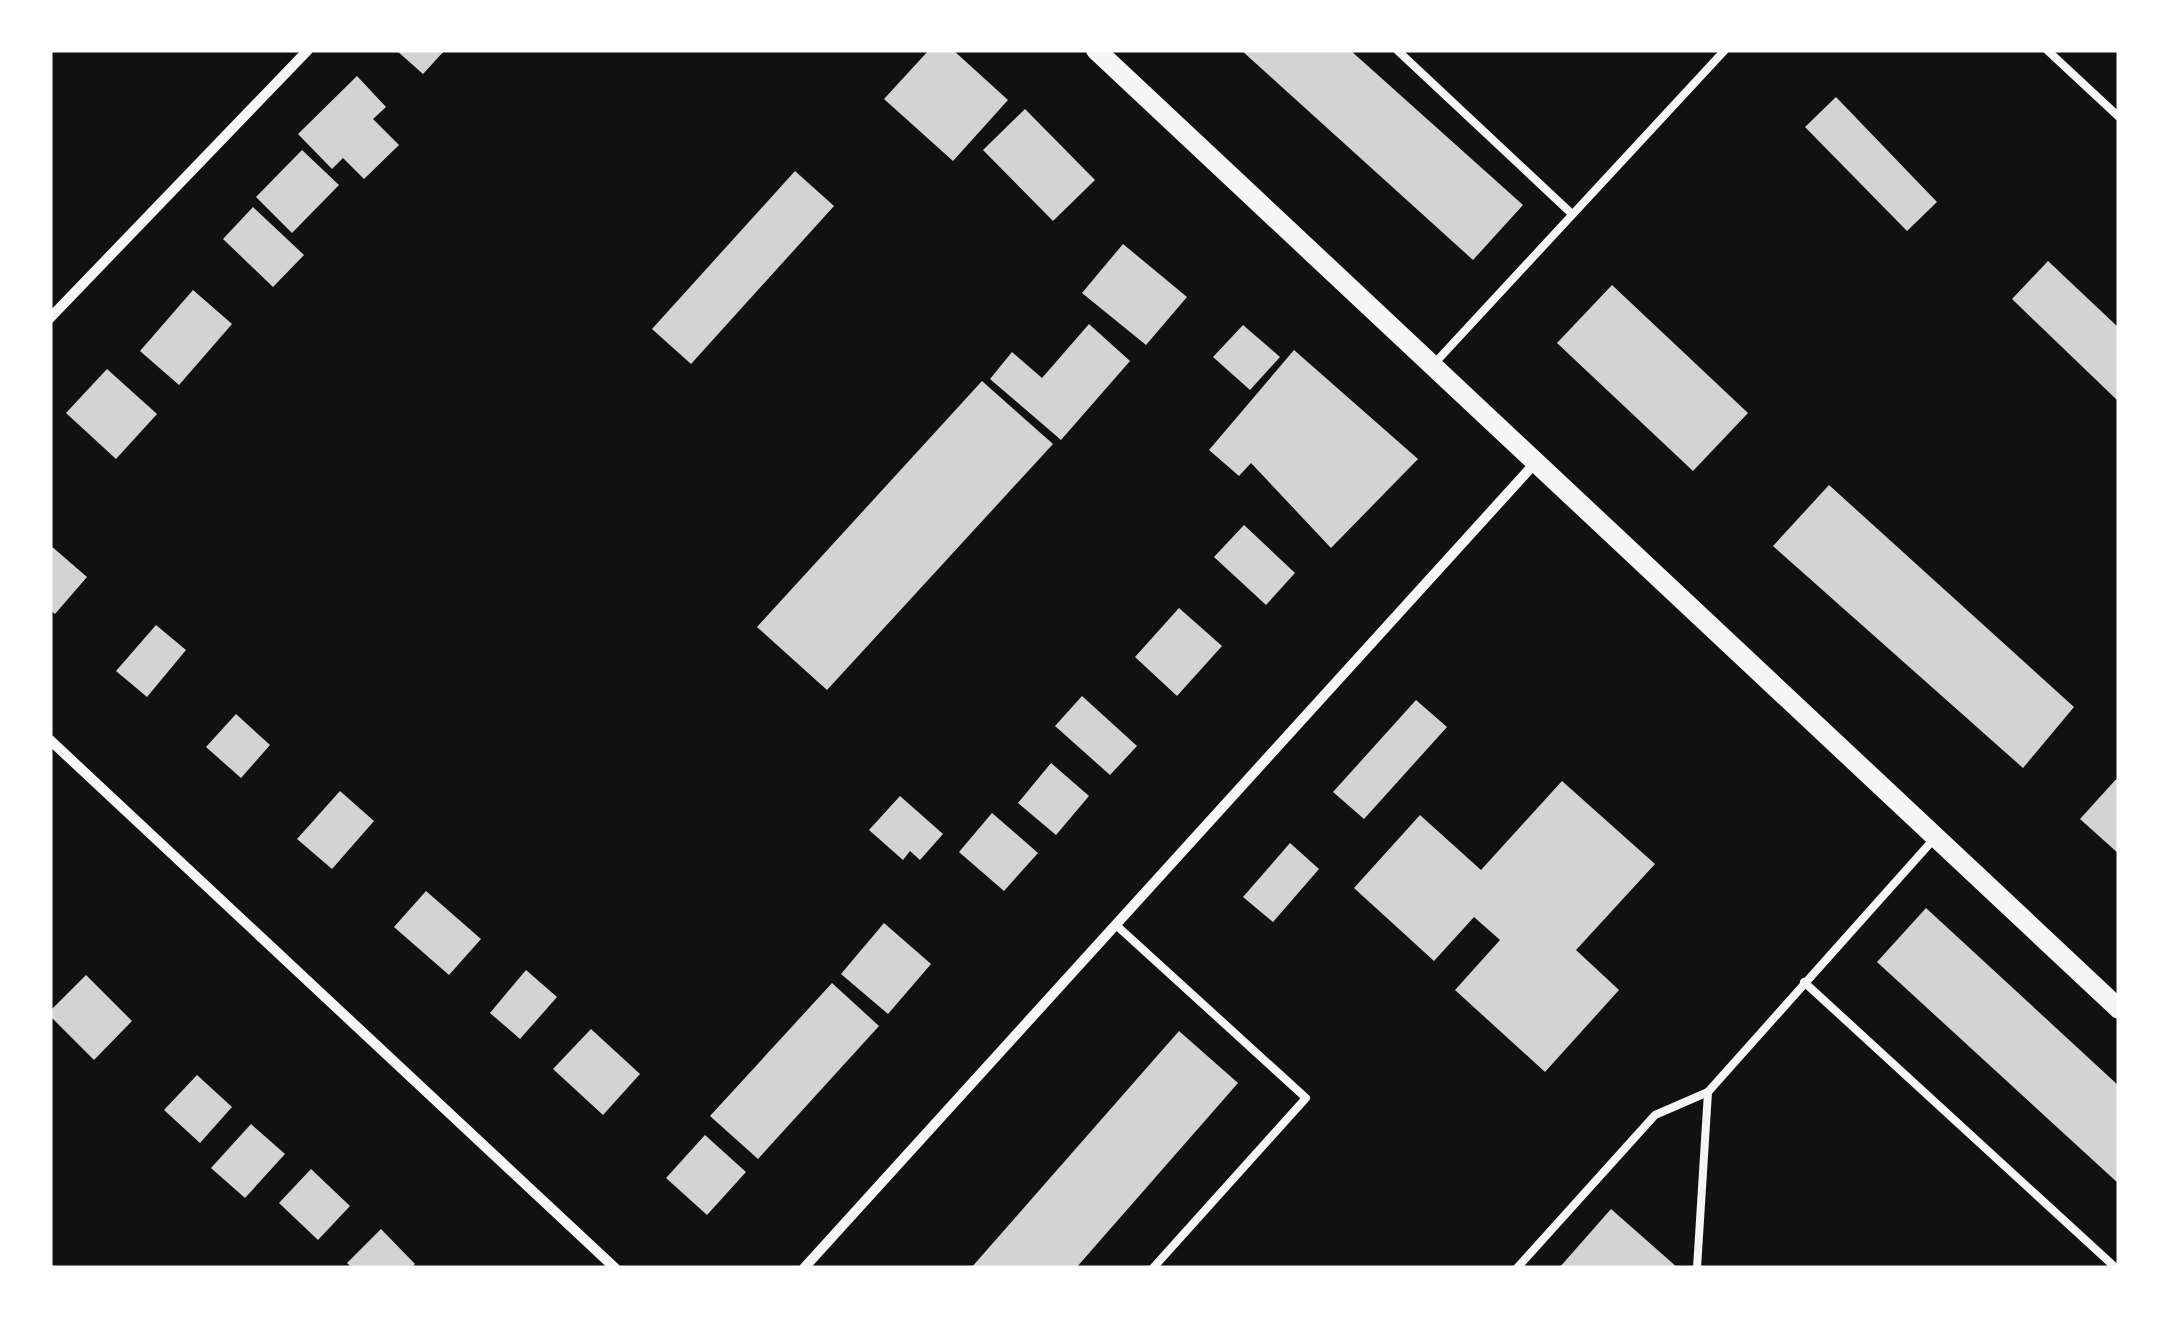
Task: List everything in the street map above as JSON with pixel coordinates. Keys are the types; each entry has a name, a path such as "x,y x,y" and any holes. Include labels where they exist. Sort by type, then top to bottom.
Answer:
{"main road":[{"path":"1096,50 2119,1009"}],"street":[{"path":"50,318 308,50"},
{"path":"804,1268 1536,462"},
{"path":"50,740 615,1268"}],"lane":[{"path":"1397,50 1572,214"},
{"path":"1433,365 1725,50"},
{"path":"2047,50 2119,117"},
{"path":"1516,1268 1655,1115 1708,1092 1936,836"},
{"path":"1116,926 1306,1098 1152,1268"},
{"path":"1804,982 2116,1268"},
{"path":"1697,1268 1708,1092"}],"building":[{"path":"396,50 445,50 423,74"},
{"path":"929,50 953,50 1008,100 953,161 884,99"},
{"path":"1241,50 1350,50 1523,205 1473,260"},
{"path":"357,76 386,107 373,119 399,145 364,179 343,158 332,169 298,134"},
{"path":"1836,97 1937,202 1907,231 1805,127"},
{"path":"1025,109 1095,180 1053,221 983,150"},
{"path":"302,150 339,185 292,233 256,197"},
{"path":"795,171 834,206 691,364 652,329"},
{"path":"253,207 304,255 273,287 223,239"},
{"path":"1123,244 1187,297 1146,345 1082,293"},
{"path":"2048,261 2119,328 2117,400 2012,299"},
{"path":"1612,285 1748,413 1693,471 1557,343"},
{"path":"193,290 232,324 179,385 140,351"},
{"path":"1089,324 1130,361 1061,440 990,379 1012,352 1042,378"},
{"path":"1243,325 1280,357 1250,390 1213,357"},
{"path":"1294,350 1418,459 1331,548 1251,463 1239,476 1209,450"},
{"path":"107,369 157,414 116,459 66,413"},
{"path":"982,381 1053,444 827,690 757,627"},
{"path":"1829,485 2074,707 2023,768 1773,546"},
{"path":"1244,525 1295,573 1266,605 1214,557"},
{"path":"50,545 87,577 55,614 50,610"},
{"path":"1179,608 1222,646 1177,696 1135,657"},
{"path":"156,625 186,650 147,697 116,671"},
{"path":"1082,696 1137,746 1110,775 1055,726"},
{"path":"1416,700 1447,727 1364,819 1333,792"},
{"path":"236,714 270,745 241,778 206,747"},
{"path":"1051,763 1089,796 1056,835 1018,803"},
{"path":"2119,776 2119,854 2080,819"},
{"path":"1562,781 1655,864 1576,950 1619,990 1545,1072 1455,990 1500,940 1474,917 1434,961 1354,888 1420,815 1481,870"},
{"path":"340,791 374,821 332,869 297,839"},
{"path":"900,796 943,834 920,860 910,851 903,860 869,830"},
{"path":"992,813 1038,853 1004,891 959,852"},
{"path":"1290,843 1319,869 1273,922 1243,897"},
{"path":"426,891 481,939 449,975 394,927"},
{"path":"1926,908 2119,1086 2119,1184 1877,962"},
{"path":"884,923 931,964 888,1014 841,974"},
{"path":"526,970 557,997 520,1039 490,1013"},
{"path":"86,975 132,1021 94,1060 50,1016 50,1011"},
{"path":"832,983 879,1026 758,1159 710,1116"},
{"path":"591,1029 640,1074 603,1115 553,1069"},
{"path":"1179,1031 1238,1083 1076,1268 971,1268"},
{"path":"197,1075 232,1107 200,1143 164,1110"},
{"path":"251,1124 285,1154 245,1198 211,1168"},
{"path":"705,1135 746,1172 707,1215 666,1178"},
{"path":"311,1169 350,1206 318,1240 279,1203"},
{"path":"1611,1209 1678,1268 1559,1268"},
{"path":"381,1229 415,1264 411,1268 352,1268 347,1263"}]}
